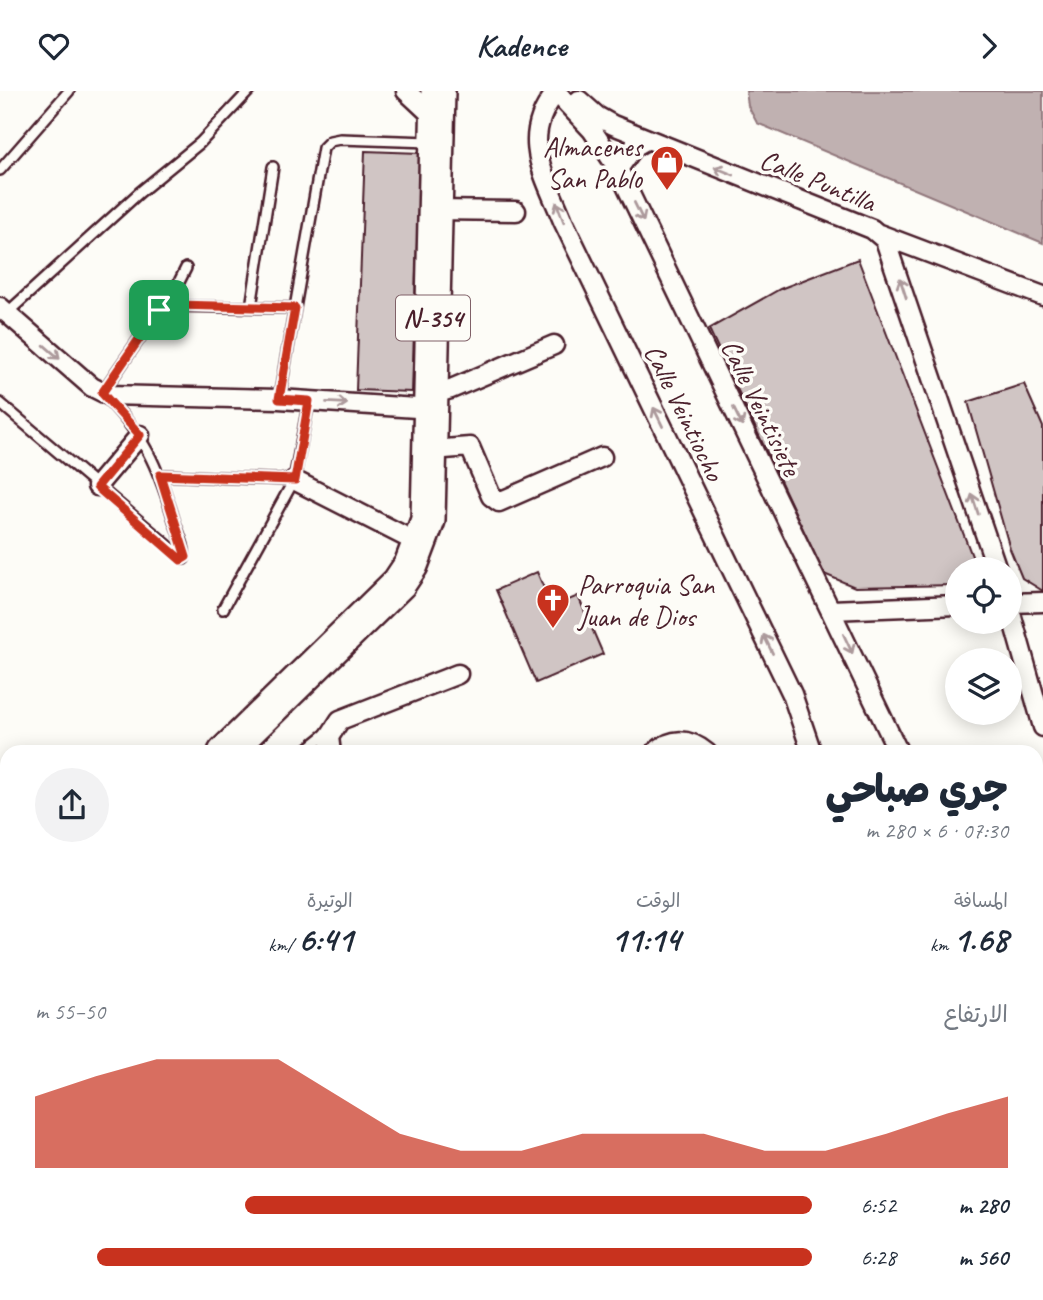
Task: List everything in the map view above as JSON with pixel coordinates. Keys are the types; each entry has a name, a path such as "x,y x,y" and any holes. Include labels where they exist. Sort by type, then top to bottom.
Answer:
{"highway":[{"name":"N-354","path":"233,745 381,604 399,583 420,544 428,520 433,401 436,117"}],"street":[{"path":"406,91 436,117"},
{"name":"Calle Puntilla","path":"562,93 597,117 646,140 879,234 892,254 992,557"},
{"name":"Calle Veintisiete","path":"562,93 592,130 618,169 895,745"},
{"name":"Calle Veintiocho","path":"562,93 543,108 535,142 563,221 792,694 809,745"},
{"path":"618,169 634,147 646,140"},
{"path":"434,209 516,211"},
{"path":"879,234 1043,296"},
{"path":"4,310 102,393 309,401 433,401 451,389 554,345"},
{"path":"97,487 140,435"},
{"path":"432,450 470,447 491,496 499,502 602,457"},
{"path":"295,480 420,544"},
{"path":"1022,603 1043,602"},
{"path":"831,610 945,605"},
{"path":"1017,634 1043,727"},
{"path":"330,745 329,737 333,728 349,716 458,674"},
{"path":"663,745 677,740 696,745"}],"lane":[{"path":"0,170 69,91"},
{"path":"4,310 200,143 249,91"},
{"path":"279,399 323,148 330,141 436,117"},
{"path":"251,307 273,167"},
{"path":"167,306 186,268"},
{"path":"0,403 184,559 160,475 140,435 102,393 159,310 167,306 295,308"},
{"path":"223,609 295,480 309,401"},
{"path":"160,475 295,480"},
{"path":"312,745 333,728"}],"shaded area":[{"path":"746,91 1043,91 1043,243 757,123 748,106"}],"building":[{"path":"365,151 420,153 412,392 356,390"},
{"path":"858,259 972,557 945,557 945,585 855,587 824,574 709,329 780,289"},
{"path":"1024,384 1043,427 1043,591 1022,578 1022,557 1013,557 1010,549 968,402"},
{"name":"Parroquia San Juan de Dios","path":"537,572 552,607 578,596 603,654 536,683 496,590"}],"place":[{"name":"Almacenes San Pablo","path":"667,192"},
{"name":"Parroquia San Juan de Dios","path":"553,630"}],"route":[{"path":"176,305 295,308 279,399 309,401 295,480 160,475 186,557 181,560 97,487 140,435 102,393 159,310 176,305"}]}
